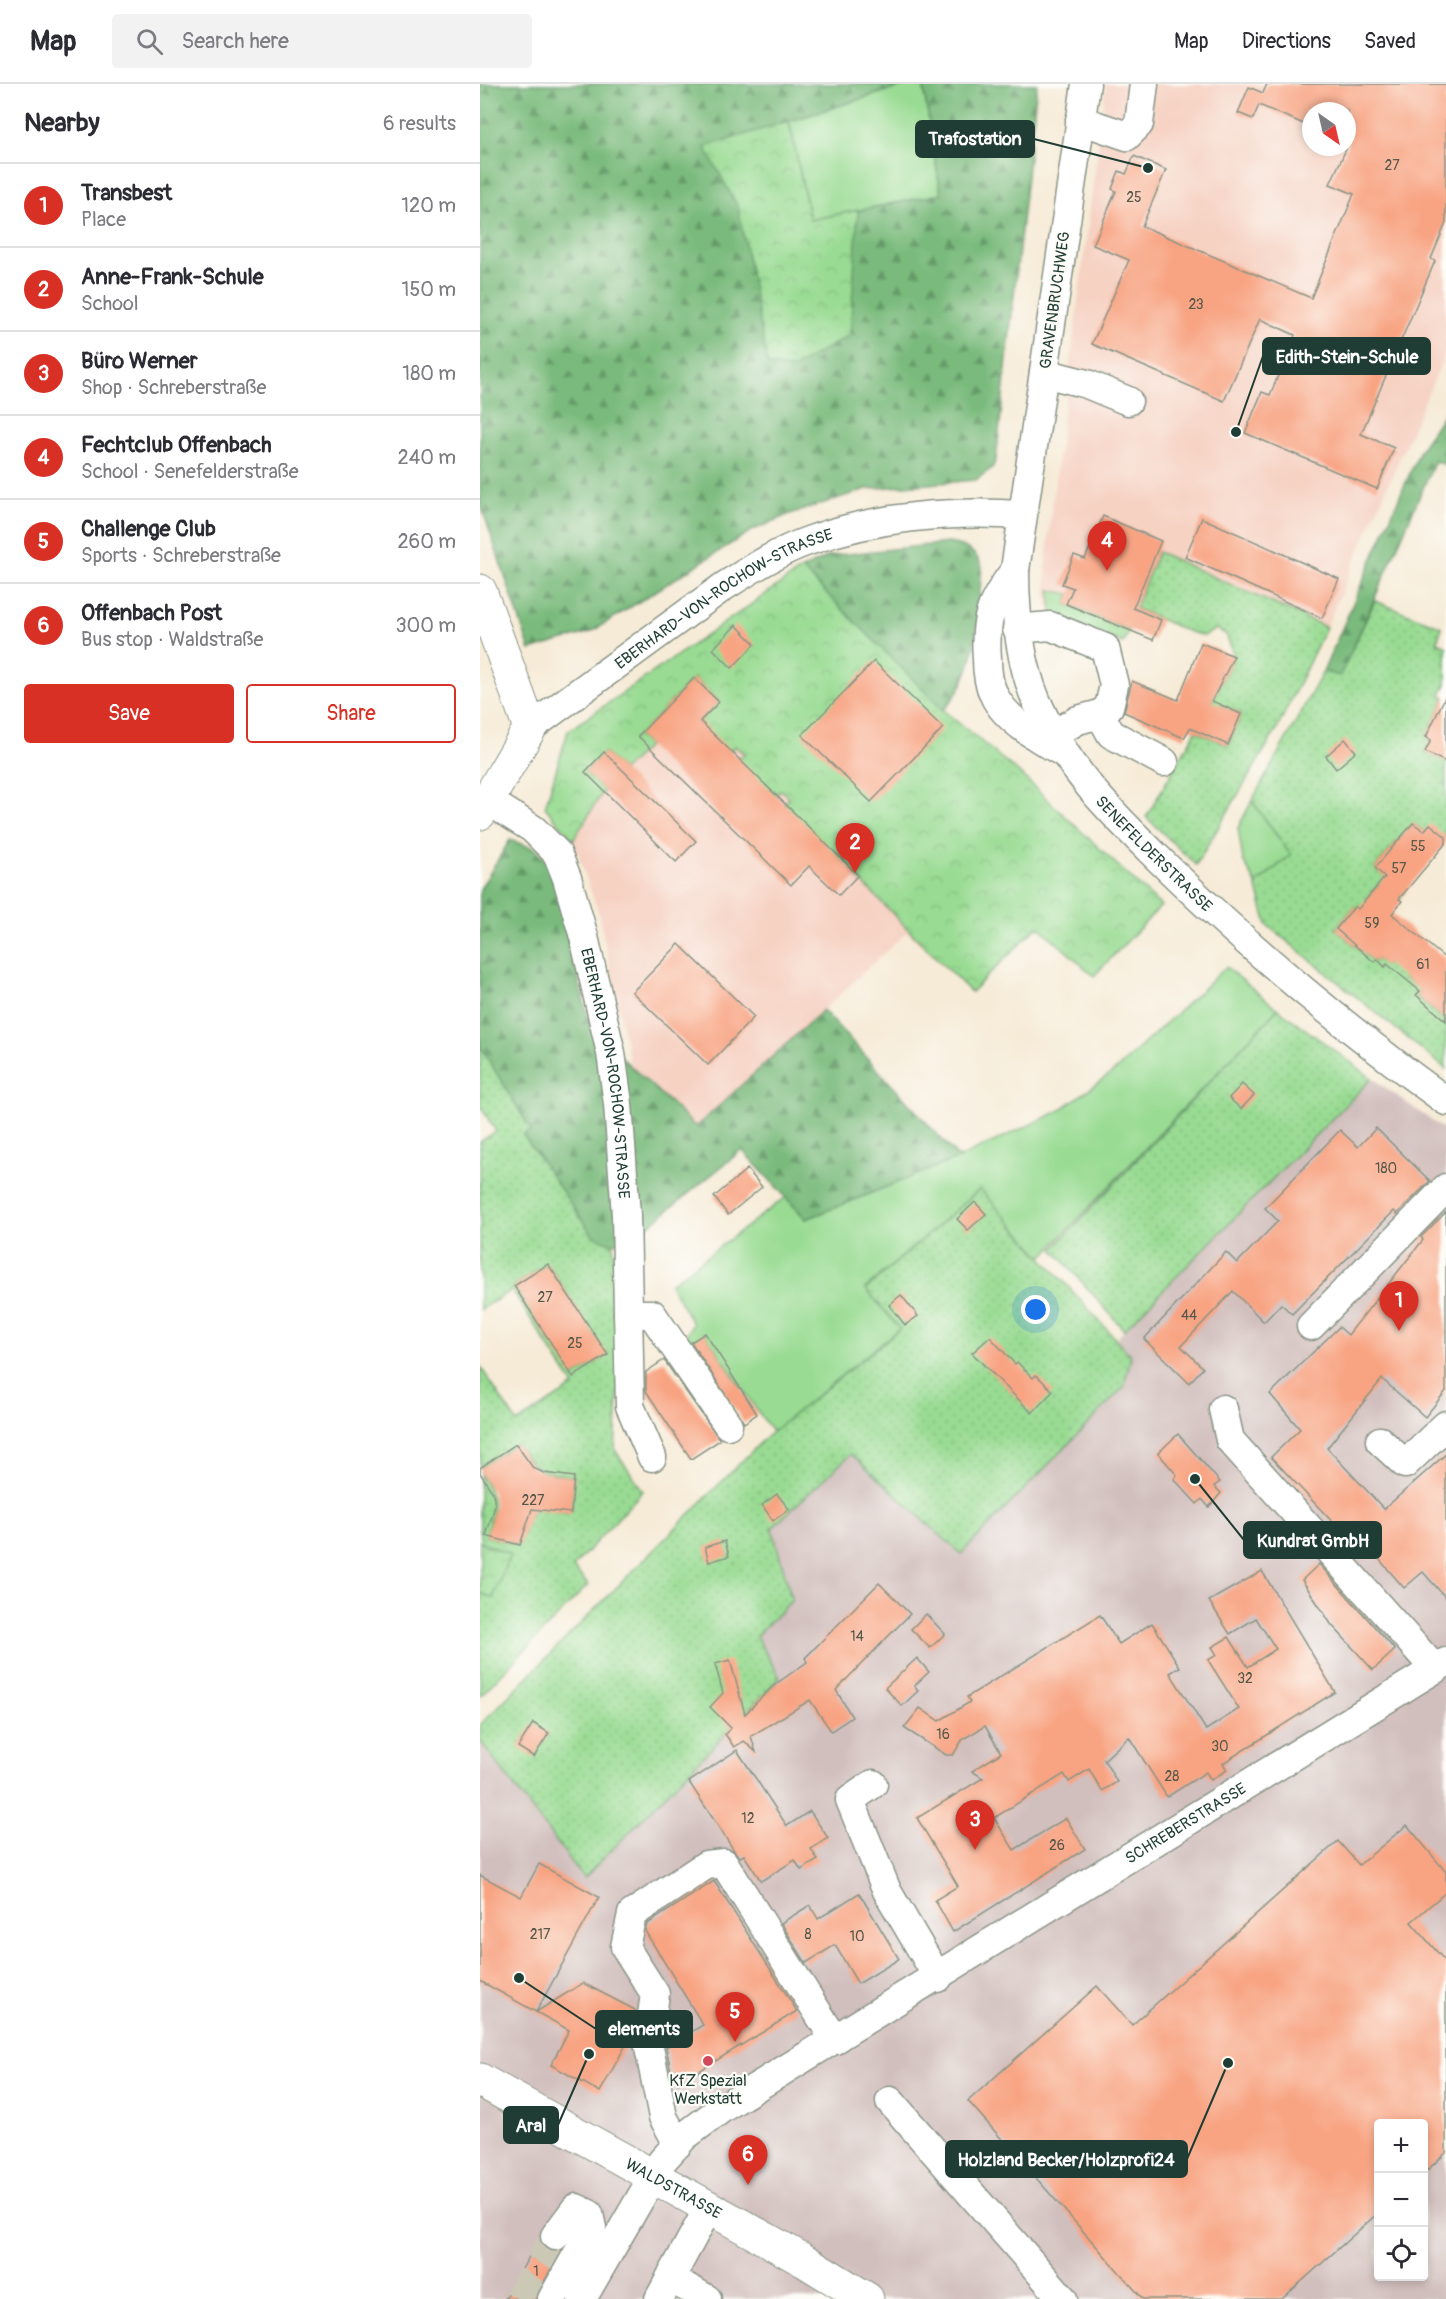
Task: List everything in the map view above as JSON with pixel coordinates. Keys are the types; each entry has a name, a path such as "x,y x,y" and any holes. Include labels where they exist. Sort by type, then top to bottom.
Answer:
{"main road":[{"path":"480,591 530,728"},
{"name":"EBERHARD-VON-ROCHOW-STRASSE","path":"484,807 530,728"},
{"name":"WALDSTRASSE","path":"480,2080 710,2208 867,2299"}],"street":[{"name":"GRAVENBRUCHWEG","path":"1022,515 1086,84"},
{"path":"1080,120 1127,136 1139,124 1144,84"},
{"path":"1044,372 1087,384 1128,401"},
{"name":"EBERHARD-VON-ROCHOW-STRASSE","path":"530,728 723,587 789,549 833,533 889,521 975,513 1022,515"},
{"name":"SENEFELDERSTRASSE","path":"1022,515 1015,570 1017,629 1035,698 1059,744 1096,797 1256,950 1378,1050 1446,1101"},
{"path":"1015,570 997,595 986,627 987,665 994,695 1026,731 1059,744 1078,720 1100,714 1109,707 1113,696 1113,675 1105,648 1050,626 1017,629"},
{"path":"1100,714 1111,734 1164,762"},
{"name":"EBERHARD-VON-ROCHOW-STRASSE","path":"484,807 533,829 557,853 567,878 584,937 611,1053 618,1104 626,1215 630,1406 652,1457"},
{"path":"1311,1326 1446,1188"},
{"path":"628,1314 652,1314 728,1425"},
{"name":"SCHREBERSTRASSE","path":"582,2299 651,2176 678,2144 721,2109 938,1978 1441,1665 1230,1440 1223,1409"},
{"path":"1380,1441 1405,1464 1446,1425"},
{"path":"873,1784 850,1800 887,1891 938,1978"},
{"path":"678,2144 663,2117 648,2043 655,1994 625,1947 632,1914 696,1871 706,1865 724,1863 835,2040"},
{"path":"890,2101 1063,2299"},
{"path":"552,2299 592,2228 589,2214 576,2208 555,2236"},
{"path":"707,2299 664,2289 710,2208"}],"shaded area":[{"path":"1106,84 1446,84 1446,352 1326,627 1158,552 1123,636 1047,606 1046,562"},
{"path":"802,569 943,710 1018,772 1161,906 1094,976 1038,926 971,992 907,932 697,1127 630,1064 599,914 573,840 545,807 568,731"},
{"path":"1372,1078 1446,1131 1446,2299 480,2299 480,1741 584,1877 756,1636 792,1600 772,1528 851,1454 960,1554 1131,1356 1115,1340"}],"green space":[{"path":"480,84 909,84 706,147 738,207 744,233 941,194 923,84 1037,84 996,460 992,468 976,480 867,489 790,514 751,531 591,632 530,650 480,503"},
{"path":"909,84 923,84 941,194 810,220 789,121"},
{"path":"789,121 810,220 858,210 850,335 793,368 768,365 738,207 705,147"},
{"path":"1446,410 1446,465 1435,461 1340,677 1323,672 1420,450"},
{"path":"948,543 969,550 982,566 971,661 955,695 943,710 802,569 829,556"},
{"path":"1158,552 1326,627 1277,729 1196,865 1146,817 1196,731 1228,745 1241,714 1221,705 1208,709 1234,656 1226,634 1216,629 1204,636 1135,608"},
{"path":"802,569 943,710 1018,772 1161,906 1094,976 1038,926 971,992 784,804 789,798 781,790 775,795 738,760 744,754 735,746 730,751 692,729 719,702 694,678 638,736 648,746 623,771 604,752 585,772 604,790 573,840 545,807 568,731"},
{"path":"1050,590 1070,594 1066,604 1129,631 1123,643 1052,614"},
{"path":"1375,601 1442,627 1437,642 1446,646 1446,684 1441,695 1445,697 1426,737 1431,740 1425,752 1446,762 1446,837 1424,831 1413,823 1375,868 1404,893 1399,899 1380,883 1367,898 1382,911 1373,921 1355,906 1336,929 1374,962 1377,959 1385,966 1394,956 1410,969 1404,978 1421,990 1416,996 1446,1021 1446,1069 1267,925 1256,884 1291,855 1252,801 1323,672 1340,676"},
{"path":"1252,801 1291,855 1256,884 1243,860 1238,828"},
{"path":"510,840 536,849 549,863 591,1029 696,1127 823,1010 959,1158 806,1219 742,1150 651,1224 613,1244 593,1236 523,1135 531,1130 480,1046 480,889"},
{"path":"1226,967 1278,1009 1042,1257 980,1189 866,1288 900,1328 772,1432 705,1334 688,1345 686,1337 693,1324 670,1284 786,1197 806,1219 959,1158 1057,1112 1116,1070"},
{"path":"1278,1009 1372,1078 1124,1330 1053,1249"},
{"path":"480,1046 531,1130 523,1135 593,1236 613,1244 620,1361 615,1450 643,1491 573,1567 588,1585 480,1696 480,1593 493,1598 510,1554 480,1542 480,1473 493,1504 486,1536 519,1545 530,1514 536,1509 571,1513 574,1477 540,1470 530,1462 516,1444 480,1468 480,1366 517,1423 574,1386 512,1290 480,1310 480,1142 496,1131 480,1106","holes":["548,1264 607,1355 574,1377 514,1286"]},
{"path":"980,1189 1131,1356 1124,1387 961,1554 851,1454 772,1528 792,1600 756,1636 780,1678 584,1878 480,1741 480,1725 765,1438 900,1329 866,1289"},
{"path":"480,1542 510,1554 493,1598 480,1593"}],"building":[{"path":"1267,84 1446,84 1446,223 1431,259 1435,261 1361,434 1394,448 1377,489 1245,433 1262,392 1270,395 1295,335 1260,319 1224,401 1092,344 1129,260 1093,245 1116,191 1112,189 1119,171 1126,174 1134,156 1166,170 1142,226 1311,298 1354,194 1330,184 1343,156 1356,156 1356,102 1302,102 1302,123 1259,105 1253,119 1238,113 1249,87 1263,93"},
{"path":"1103,516 1161,541 1133,608 1161,620 1153,640 1066,604 1073,588 1062,584 1074,555 1085,559"},
{"path":"1202,518 1339,579 1322,618 1185,557"},
{"path":"736,625 755,644 732,668 713,649"},
{"path":"1201,643 1234,656 1212,701 1241,714 1228,745 1190,728 1184,738 1124,712 1132,681 1178,700"},
{"path":"874,661 943,728 871,802 802,735"},
{"path":"694,678 719,702 700,721 858,875 839,895 809,866 791,885 638,736"},
{"path":"1446,695 1446,762 1425,752 1431,740 1426,737"},
{"path":"1345,739 1356,752 1336,769 1326,756"},
{"path":"604,752 696,841 676,862 585,772"},
{"path":"1413,823 1424,831 1430,824 1446,837 1446,843 1399,899 1402,901 1392,914 1446,959 1446,1021 1416,995 1420,991 1387,964 1385,967 1377,959 1374,962 1336,929 1355,906 1358,909 1385,877 1375,868"},
{"path":"679,944 754,1017 708,1065 632,992"},
{"path":"1242,1084 1254,1095 1241,1109 1229,1098"},
{"path":"1376,1128 1430,1181 1397,1214 1394,1211 1292,1314 1281,1304 1264,1322 1233,1291 1181,1346 1203,1368 1189,1383 1144,1339 1226,1252 1237,1263 1278,1221 1265,1208 1340,1130 1358,1147"},
{"path":"747,1169 762,1187 728,1215 714,1197"},
{"path":"975,1202 986,1214 968,1230 957,1219"},
{"path":"1446,1212 1446,1391 1425,1417 1382,1379 1327,1448 1384,1509 1446,1454 1446,1598 1423,1572 1404,1588 1349,1524 1341,1531 1271,1457 1300,1429 1270,1394 1339,1327 1348,1335 1423,1240 1421,1237"},
{"path":"548,1264 608,1355 573,1377 514,1286"},
{"path":"901,1295 918,1316 905,1325 889,1305"},
{"path":"705,1333 757,1414 744,1423 691,1342"},
{"path":"990,1337 1015,1364 1017,1362 1033,1378 1036,1375 1053,1391 1032,1413 972,1353"},
{"path":"664,1360 720,1440 691,1459 646,1391 646,1372"},
{"path":"1178,1434 1220,1482 1214,1486 1221,1493 1209,1507 1202,1499 1197,1504 1174,1479 1177,1475 1158,1453"},
{"path":"516,1444 533,1468 544,1473 574,1477 571,1513 532,1509 520,1545 486,1536 495,1506 493,1493 480,1473 480,1468"},
{"path":"777,1494 789,1509 773,1521 762,1505"},
{"path":"725,1541 729,1556 709,1562 705,1547"},
{"path":"1319,1564 1395,1650 1373,1670 1331,1624 1302,1580"},
{"path":"1262,1571 1335,1692 1223,1763 1227,1770 1211,1780 1206,1772 1167,1797 1129,1737 1104,1760 1117,1782 1102,1791 1089,1769 1069,1782 1064,1774 994,1818 1014,1850 1066,1818 1085,1849 953,1932 935,1900 958,1886 917,1818 983,1778 972,1771 1001,1753 985,1726 963,1739 953,1755 946,1755 904,1728 920,1708 939,1721 970,1702 967,1697 1100,1615 1119,1644 1152,1623 1180,1667 1170,1673 1206,1730 1239,1709 1208,1660 1217,1655 1212,1647 1229,1637 1248,1667 1276,1649 1256,1618 1230,1634 1209,1601"},
{"path":"879,1583 910,1614 836,1690 852,1717 831,1731 810,1700 751,1736 756,1752 744,1741 734,1747 725,1734 731,1728 710,1707 723,1693 715,1664 730,1660 745,1714 773,1686 807,1662 805,1658"},
{"path":"926,1614 945,1634 930,1648 911,1629"},
{"path":"917,1658 929,1672 914,1686 918,1691 902,1706 885,1688"},
{"path":"533,1723 549,1733 534,1757 518,1747"},
{"path":"737,1750 787,1826 810,1811 828,1838 811,1849 818,1860 801,1870 795,1860 761,1881 744,1855 740,1857 735,1852 689,1782"},
{"path":"1407,1825 1446,1872 1446,1892 1411,1922 1446,1962 1446,2153 1428,2169 1428,2119 1374,2119 1374,2217 1282,2299 1143,2299 968,2101 1097,1986 1132,2025 1338,1841 1359,1865"},
{"path":"539,1864 599,1897 536,2012 480,1981 480,1875 521,1897"},
{"path":"714,1881 797,2011 678,2084 671,2072 666,2047 703,2025 645,1931 647,1924"},
{"path":"859,1893 899,1959 858,1984 835,1945 806,1963 781,1923 810,1905 818,1919"},
{"path":"583,1983 635,2010 632,2038 600,2092 551,2065 569,2030 536,2012"},
{"path":"539,2239 546,2249 560,2251 536,2298 505,2299"}],"tunnel":[{"path":"518,2299 555,2236"}],"place":[{"name":"Trafostation","path":"1148,168"},
{"name":"Edith-Stein-Schule","path":"1236,432"},
{"name":"Fechtclub Offenbach","path":"1107,571"},
{"name":"Anne-Frank-Schule","path":"855,873"},
{"name":"Transbest","path":"1399,1331"},
{"name":"Kundrat GmbH","path":"1195,1479"},
{"name":"Büro Werner","path":"975,1850"},
{"name":"elements","path":"519,1978"},
{"name":"Challenge Club","path":"735,2042"},
{"name":"Aral","path":"589,2054"},
{"name":"KfZ Spezial Werkstatt","path":"708,2061"},
{"name":"Holzland Becker/Holzprofi24","path":"1228,2063"},
{"name":"Offenbach Post","path":"748,2185"}]}
